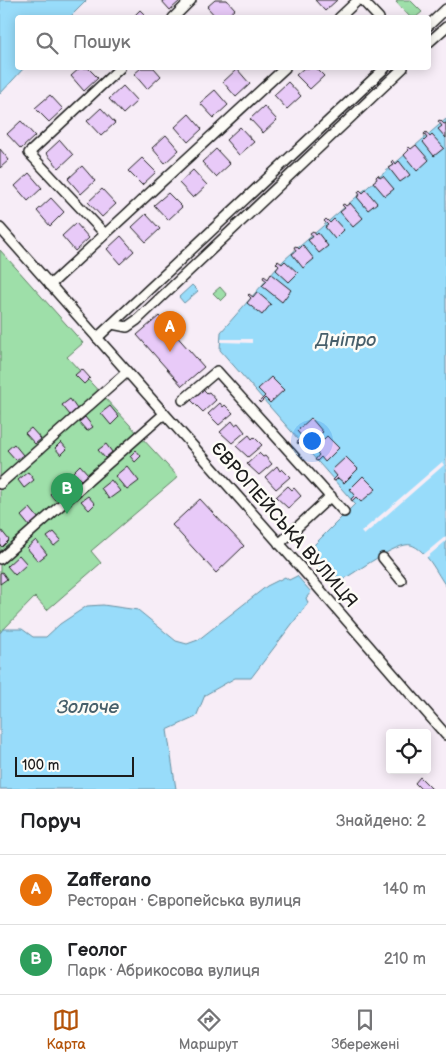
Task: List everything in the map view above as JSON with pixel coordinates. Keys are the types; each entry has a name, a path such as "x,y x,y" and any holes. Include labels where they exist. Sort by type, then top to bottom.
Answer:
{"street":[{"path":"176,15 191,0"},
{"path":"342,15 358,0"},
{"path":"362,0 376,15"},
{"path":"431,23 446,9"},
{"path":"431,41 446,27"},
{"path":"105,234 29,153 118,70"},
{"path":"50,285 283,70"},
{"path":"97,338 382,70"},
{"path":"112,324 126,327 137,320 401,70"},
{"name":"ЄВРОПЕЙСЬКА ВУЛИЦЯ","path":"0,228 446,735"},
{"path":"0,484 127,372"},
{"path":"183,400 217,372 344,512"},
{"path":"0,559 164,414"},
{"path":"279,544 331,496"},
{"path":"383,558 401,580"}],"green space":[{"path":"398,0 410,0 422,12 418,15 408,15 396,2"},
{"path":"0,250 83,343 67,357 178,477 91,551 101,563 47,610 35,597 0,633"},
{"path":"220,287 227,295 221,301 213,293"}],"water":[{"path":"0,0 87,0 72,15 15,15 15,70 22,70 0,94"},
{"name":"Дніпро","path":"446,119 446,586 427,557 411,545 405,545 387,552 342,580 338,576 328,581 313,563 318,552 314,545 355,504 220,350 221,332 284,260"},
{"path":"192,285 198,291 184,303 179,297"},
{"name":"Золоче","path":"297,576 311,592 306,598 308,603 251,678 235,678 205,695 196,717 167,730 176,789 0,789 0,633 3,629 22,629 33,637 46,637 60,624 87,606 103,605 138,610 176,641 187,644 198,640 267,586 285,577 289,580"}],"pier":[{"path":"221,339 252,339 252,343 221,342"},
{"path":"442,462 444,465 364,535 361,532"},
{"path":"446,536 446,541 426,558 423,555"}],"building":[{"path":"161,0 181,0 170,10"},
{"path":"215,0 227,0 235,9 228,15 214,15 207,7"},
{"path":"315,0 337,0 325,11"},
{"path":"140,10 145,15 135,15"},
{"path":"78,70 90,70 98,78 84,91 71,76"},
{"path":"139,70 156,70 161,76 147,89 134,74"},
{"path":"238,70 250,84 236,97 223,82"},
{"path":"302,70 318,70 324,76 310,89 296,75"},
{"path":"288,82 301,96 287,109 274,95"},
{"path":"123,86 137,101 123,114 109,99"},
{"path":"215,90 228,105 214,118 200,103"},
{"path":"50,95 63,109 49,122 35,108"},
{"path":"264,106 277,120 263,133 250,119"},
{"path":"101,108 115,123 101,136 87,121"},
{"path":"189,114 202,129 188,142 175,127"},
{"path":"440,120 444,124 446,123 446,138 438,129 442,126 438,121"},
{"path":"21,121 35,136 21,149 7,134"},
{"path":"240,127 254,142 239,155 226,140"},
{"path":"426,132 430,137 432,135 444,148 434,156 423,142 427,138 424,134"},
{"path":"166,135 179,150 165,163 152,148"},
{"path":"60,140 73,155 59,168 46,153"},
{"path":"416,145 429,160 417,171 404,155 409,150 407,148 411,149"},
{"path":"0,149 9,160 0,168"},
{"path":"216,149 230,164 216,177 202,162"},
{"path":"142,158 156,172 142,185 128,171"},
{"path":"393,160 396,164 399,161 410,175 400,182 389,168 394,165 391,162"},
{"path":"82,166 95,181 81,194 68,179"},
{"path":"193,170 207,185 193,198 179,183"},
{"path":"29,173 42,188 28,201 15,186"},
{"path":"378,175 380,178 383,176 394,189 385,196 373,182 377,179"},
{"path":"102,189 116,204 102,217 88,202"},
{"path":"360,190 363,193 366,190 377,203 368,210 357,197 360,195 358,192"},
{"path":"168,193 182,207 168,220 154,205"},
{"path":"51,198 64,212 50,226 37,211"},
{"path":"350,203 363,218 353,227 340,212 345,208 342,205 346,206"},
{"path":"146,214 160,229 146,242 132,227"},
{"path":"326,219 330,223 334,219 344,230 335,239 325,227 328,225 324,221"},
{"path":"76,223 89,238 75,251 62,236"},
{"path":"313,231 316,235 318,233 328,246 319,253 308,240 313,237 310,233"},
{"path":"121,236 134,251 120,264 107,249"},
{"path":"303,245 314,259 303,268 292,254 296,251 294,247 296,246 299,249"},
{"path":"278,261 282,264 285,261 298,273 289,282 276,270 279,266 276,263"},
{"path":"271,274 291,290 282,302 262,286 267,281 263,278 264,276 268,279"},
{"path":"257,292 271,304 262,315 247,303 251,298 248,295 253,297"},
{"path":"159,316 204,367 182,386 137,335"},
{"path":"82,369 90,378 84,384 75,375"},
{"path":"271,377 284,390 270,403 265,398 260,403 265,396 258,389"},
{"path":"203,389 207,393 209,392 216,400 203,412 191,400"},
{"path":"70,399 77,409 70,415 62,405"},
{"path":"220,403 233,413 219,425 208,414"},
{"path":"110,406 119,417 111,425 101,413"},
{"path":"85,417 93,427 87,431 79,422"},
{"path":"311,418 323,432 308,444 304,439 298,444 297,442 303,438 297,431"},
{"path":"232,421 235,425 238,423 245,432 232,443 220,432"},
{"path":"31,428 41,439 35,444 25,433"},
{"path":"249,435 262,445 248,457 236,446"},
{"path":"327,436 339,448 325,462 321,457 317,461 315,460 319,455 314,449"},
{"path":"61,442 67,449 61,455 55,448"},
{"path":"14,444 23,455 16,460 7,450"},
{"path":"106,444 112,452 105,458 98,450"},
{"path":"136,450 141,456 135,462 130,456"},
{"path":"259,453 263,457 265,456 272,464 259,475 247,464"},
{"path":"346,457 358,469 344,483 338,478 335,481 333,480 337,476 332,470"},
{"path":"80,465 88,474 81,480 73,472"},
{"path":"127,466 139,481 127,490 115,476"},
{"path":"277,466 280,471 282,469 290,477 276,489 265,477"},
{"path":"28,472 34,480 24,488 18,480"},
{"path":"363,476 376,489 361,502 356,497 352,501 351,499 355,495 350,489"},
{"path":"111,480 120,491 109,499 101,488"},
{"path":"288,486 292,490 294,488 301,496 288,508 276,497"},
{"path":"58,488 63,494 55,500 50,494"},
{"path":"88,496 95,504 89,510 81,501"},
{"path":"200,499 244,546 216,573 172,525"},
{"path":"30,508 39,519 30,527 21,516"},
{"path":"1,530 9,540 2,547 0,545"},
{"path":"54,532 61,540 54,546 47,537"},
{"path":"36,540 47,554 38,561 27,548"},
{"path":"19,555 27,564 15,575 7,566"},
{"path":"2,572 7,579 0,584 0,573"},
{"path":"420,777 432,789 421,789 415,783"}],"place":[{"name":"Zafferano","path":"170,352"},
{"name":"Геолог","path":"67,514"}]}
